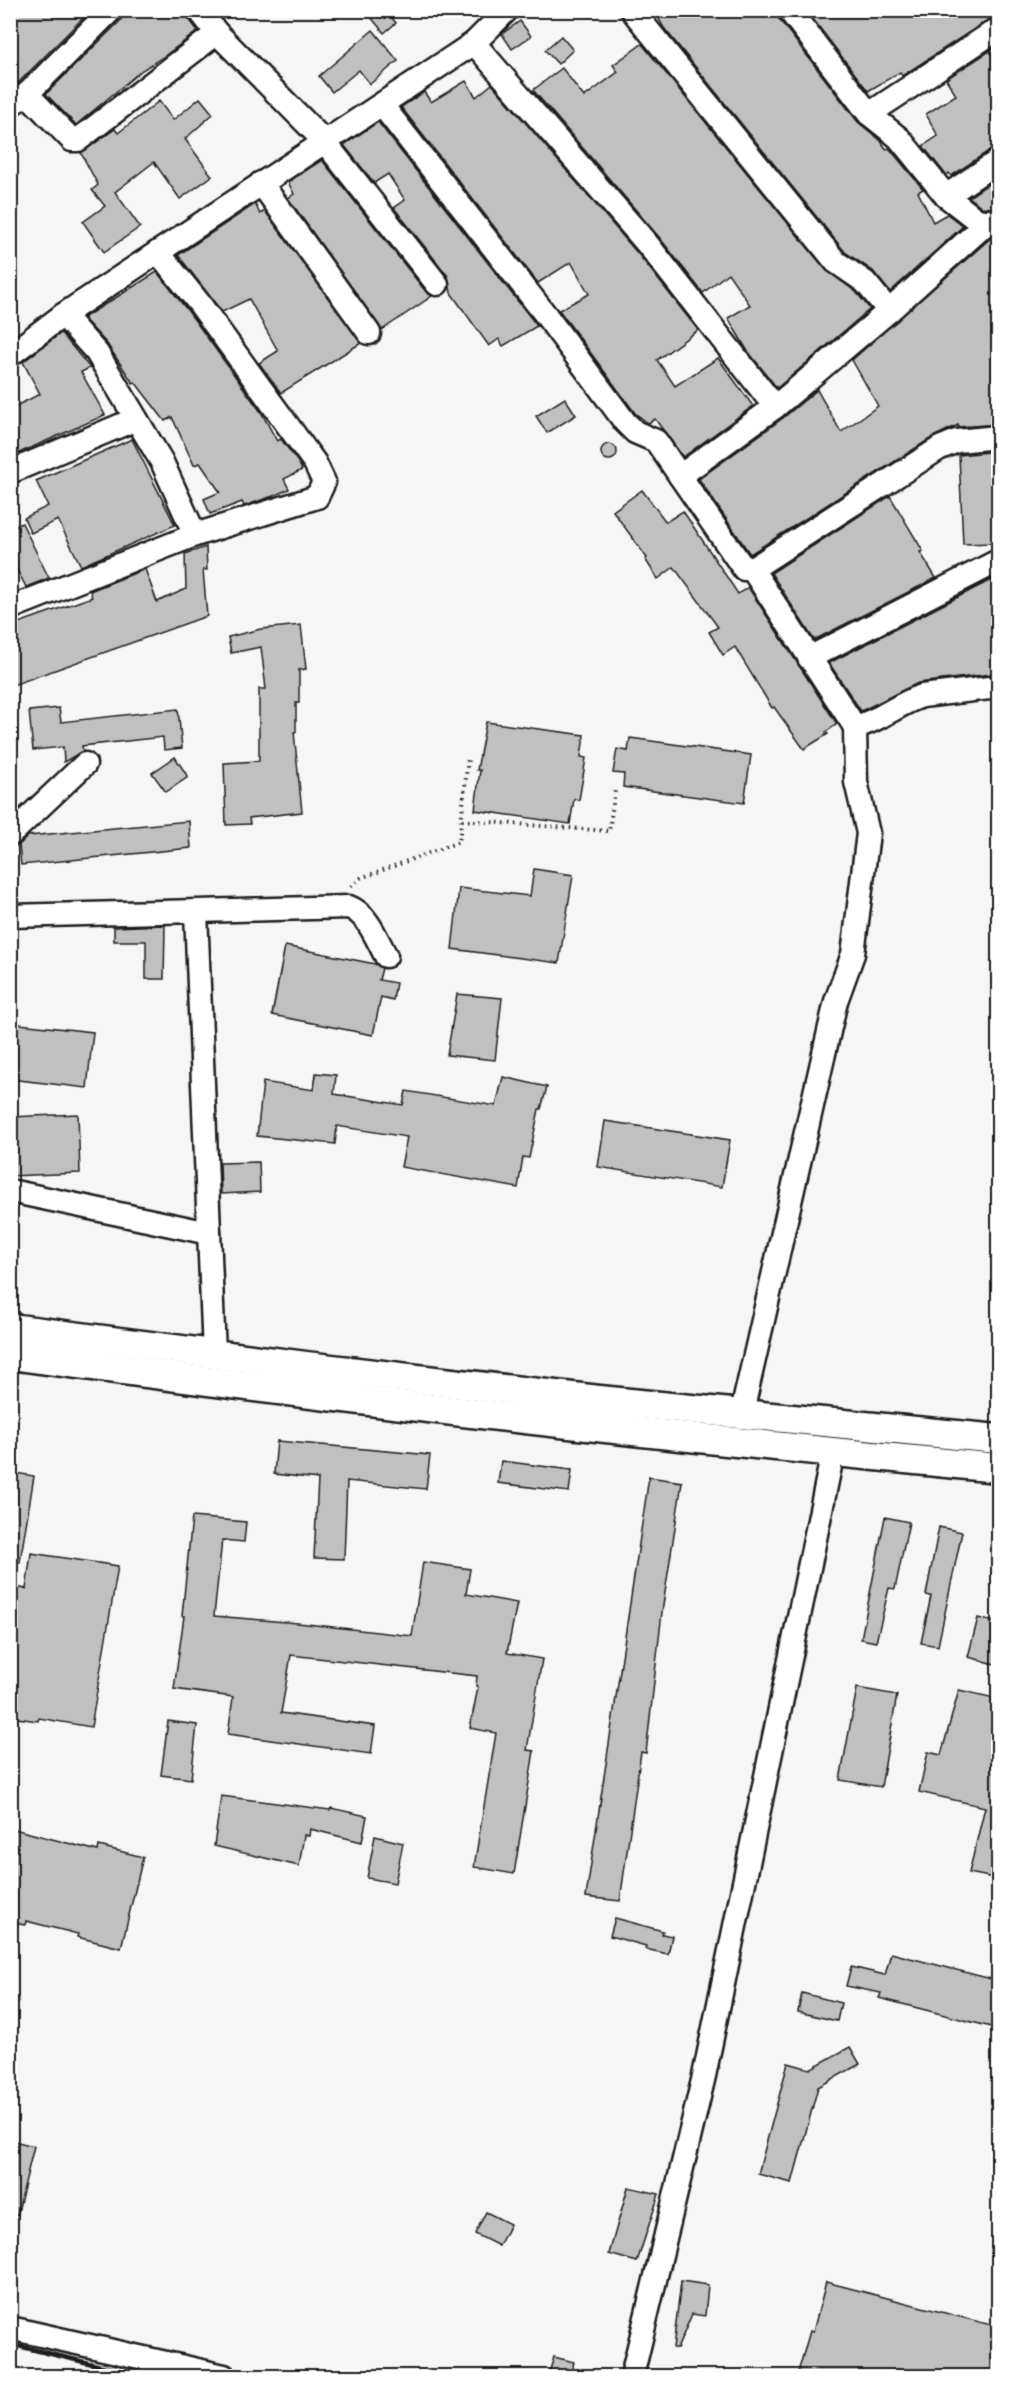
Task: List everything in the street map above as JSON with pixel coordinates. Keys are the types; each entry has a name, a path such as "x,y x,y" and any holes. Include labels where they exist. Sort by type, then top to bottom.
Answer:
{"main road":[{"path":"10,1328 599,1400 999,1438"},
{"path":"10,1356 174,1378 833,1452 999,1468"}],"street":[{"path":"111,10 19,99 72,140 78,141 217,33"},
{"path":"199,10 217,33 324,141 437,284"},
{"path":"14,347 474,43 507,10"},
{"path":"632,10 836,262 865,282 889,311"},
{"path":"789,10 869,114 899,138 946,196 977,220 994,222"},
{"path":"869,114 999,29"},
{"path":"474,43 649,246 775,407"},
{"path":"382,105 625,422 635,432 656,441 744,569 752,569 940,448 957,441 999,436"},
{"path":"946,196 999,161"},
{"path":"261,183 369,333"},
{"path":"680,476 775,407 994,222"},
{"path":"10,608 195,534 317,497 324,482 308,454 199,303 158,252"},
{"path":"63,315 97,353 162,462 195,534"},
{"path":"10,472 136,419"},
{"path":"809,658 999,561"},
{"path":"742,1412 836,1001 853,954 868,832 856,782 855,727 752,569"},
{"path":"855,727 865,725 922,696 999,687"},
{"path":"10,835 85,764"},
{"path":"10,916 349,907 357,910 364,917 386,956"},
{"path":"196,912 213,1354"},
{"path":"10,1191 209,1233"},
{"path":"632,2376 704,2076 833,1452"},
{"path":"10,2328 224,2376"}],"path":[{"path":"322,908 361,878 459,842 468,758"},
{"path":"462,820 609,831 615,789"}],"building":[{"path":"10,10 91,10 10,89"},
{"path":"124,10 186,10 188,18 198,31 142,70 76,125 46,94 121,20"},
{"path":"365,10 386,10 396,23 384,33"},
{"path":"654,10 776,10 778,18 858,122 881,141 886,149 889,148 923,189 918,192 933,222 947,214 963,226 890,292 873,271 845,252 664,28"},
{"path":"806,10 916,10 920,17 933,10 994,10 998,16 991,18 902,76 900,72 868,91"},
{"path":"520,21 531,36 512,49 502,34"},
{"path":"373,30 398,61 370,84 359,70 332,92 319,76"},
{"path":"561,36 573,50 558,64 545,50"},
{"path":"642,44 826,270 856,292 870,309 777,388 747,350 728,318 750,305 728,273 703,293 659,237 533,90 562,68 584,97 618,72 613,65"},
{"path":"999,45 999,148 990,150 951,176 949,173 946,175 923,146 938,136 926,114 956,95 946,79"},
{"path":"466,81 476,97 492,84 639,255 698,330 657,360 675,386 718,358 753,406 683,457 655,419 648,423 635,413 559,310 589,294 571,262 538,283 401,107 424,92 431,102"},
{"path":"200,98 213,114 185,139 212,176 180,199 154,162 115,192 140,227 104,252 83,222 105,206 92,190 98,185 81,153 115,129 118,133 159,101 173,120"},
{"path":"378,122 537,326 503,346 499,339 489,346 451,293 448,276 394,208 405,200 388,174 374,183 344,145"},
{"path":"322,160 426,292 432,296 382,330 288,198 294,194 288,182"},
{"path":"999,177 999,209 982,207 969,197"},
{"path":"255,204 260,214 265,211 361,343 281,393 259,363 278,351 249,299 222,312 178,255"},
{"path":"993,236 999,236 999,424 958,427 958,425 933,437 750,554 699,479 783,418 817,390 841,432 878,406 852,360"},
{"path":"157,272 261,412 277,441 281,439 298,462 302,470 284,479 289,489 244,506 242,502 210,514 204,499 220,492 200,463 194,465 172,417 165,421 135,382 133,383 107,344 83,318"},
{"path":"61,333 90,368 81,372 105,415 10,457 10,409 40,394 23,362"},
{"path":"565,398 576,415 547,433 536,416"},
{"path":"132,439 175,525 81,566 58,520 31,533 24,518 48,506 36,481"},
{"path":"606,444 612,444 617,452 615,458 606,460 601,455 601,449"},
{"path":"999,451 999,511 995,511 996,543 963,544 959,455"},
{"path":"642,490 666,522 683,511 738,594 748,587 837,724 826,732 828,734 804,749 774,707 772,708 735,647 723,655 709,632 718,627 674,567 658,579 645,559 647,558 613,511"},
{"path":"890,496 923,551 920,552 936,578 814,640 771,573"},
{"path":"22,523 49,578 26,587 10,556 10,528"},
{"path":"206,547 207,570 203,570 207,616 10,686 10,626 92,597 90,591 145,569 157,602 186,589 185,554"},
{"path":"999,576 999,673 918,683 861,711 829,663"},
{"path":"301,625 306,669 299,670 299,703 296,703 296,732 294,732 302,812 249,818 250,824 226,825 224,763 259,761 259,689 266,689 261,647 231,653 228,637 261,629"},
{"path":"59,708 61,722 178,709 182,748 164,750 163,737 82,746 83,751 64,762 63,747 33,750 29,711"},
{"path":"486,722 584,735 581,757 586,758 579,800 574,799 570,824 475,810 480,770 477,770"},
{"path":"630,738 751,755 744,803 623,787 624,774 613,773 617,749 628,751"},
{"path":"175,757 188,777 166,792 152,773"},
{"path":"189,821 191,848 21,865 19,845 28,836"},
{"path":"534,869 573,875 559,963 452,949 459,888 530,896"},
{"path":"165,925 164,979 146,979 146,941 114,941 114,927"},
{"path":"285,946 375,964 382,968 379,980 396,983 393,1000 381,997 373,1035 272,1015"},
{"path":"457,994 502,998 495,1060 447,1055"},
{"path":"10,1023 93,1032 87,1088 10,1079"},
{"path":"316,1073 336,1075 334,1094 403,1105 406,1091 496,1106 503,1077 547,1087 541,1109 539,1109 529,1158 523,1157 518,1188 401,1167 407,1137 337,1126 335,1144 257,1136 263,1082 314,1090"},
{"path":"78,1114 80,1173 10,1176 10,1117"},
{"path":"605,1121 730,1140 722,1187 598,1167"},
{"path":"259,1162 260,1192 221,1194 220,1163"},
{"path":"277,1441 430,1455 426,1489 347,1481 344,1559 314,1558 318,1479 274,1474"},
{"path":"501,1461 572,1470 569,1492 498,1483"},
{"path":"10,1472 34,1476 20,1562 10,1561"},
{"path":"649,1477 682,1482 662,1612 646,1753 641,1752 620,1901 586,1897"},
{"path":"192,1517 246,1522 244,1542 222,1540 214,1616 412,1636 423,1562 470,1569 466,1594 517,1603 507,1653 542,1659 527,1750 534,1751 514,1874 474,1867 496,1733 470,1728 478,1687 476,1686 477,1676 291,1655 281,1713 375,1726 371,1754 228,1734 233,1697 174,1689 184,1616 182,1616"},
{"path":"885,1517 909,1522 895,1589 889,1588 876,1642 861,1639"},
{"path":"939,1527 962,1532 938,1646 921,1643 931,1596 926,1595"},
{"path":"31,1553 118,1566 91,1727 39,1718 38,1721 10,1717 10,1586 26,1589"},
{"path":"978,1618 999,1623 999,1665 968,1657"},
{"path":"857,1688 897,1695 881,1787 840,1780"},
{"path":"959,1690 999,1699 999,1879 969,1873 985,1807 919,1792 928,1752 941,1755"},
{"path":"168,1721 197,1725 191,1779 161,1775"},
{"path":"221,1796 330,1810 331,1808 367,1816 362,1842 310,1829 309,1836 304,1835 299,1866 214,1846"},
{"path":"10,1828 98,1851 99,1846 143,1857 121,1948 26,1921 25,1925 10,1922"},
{"path":"375,1836 403,1843 395,1883 367,1878"},
{"path":"615,1918 663,1931 662,1934 672,1936 668,1954 645,1949 646,1946 610,1936"},
{"path":"891,1953 999,1981 999,2029 879,1998 881,1993 846,1986 851,1967 885,1975"},
{"path":"802,1993 841,2003 837,2021 798,2012"},
{"path":"850,2047 860,2064 818,2087 792,2183 758,2174 788,2063 810,2069"},
{"path":"10,2140 34,2146 17,2216 10,2215"},
{"path":"628,2187 659,2194 637,2262 609,2254"},
{"path":"486,2212 510,2224 499,2246 475,2234"},
{"path":"681,2281 708,2285 705,2316 692,2314 677,2349 673,2348"},
{"path":"826,2282 999,2327 999,2376 797,2376 810,2331 813,2332"},
{"path":"554,2357 574,2362 570,2376 548,2376"}],"railway":[{"path":"10,2344 142,2376"}]}
